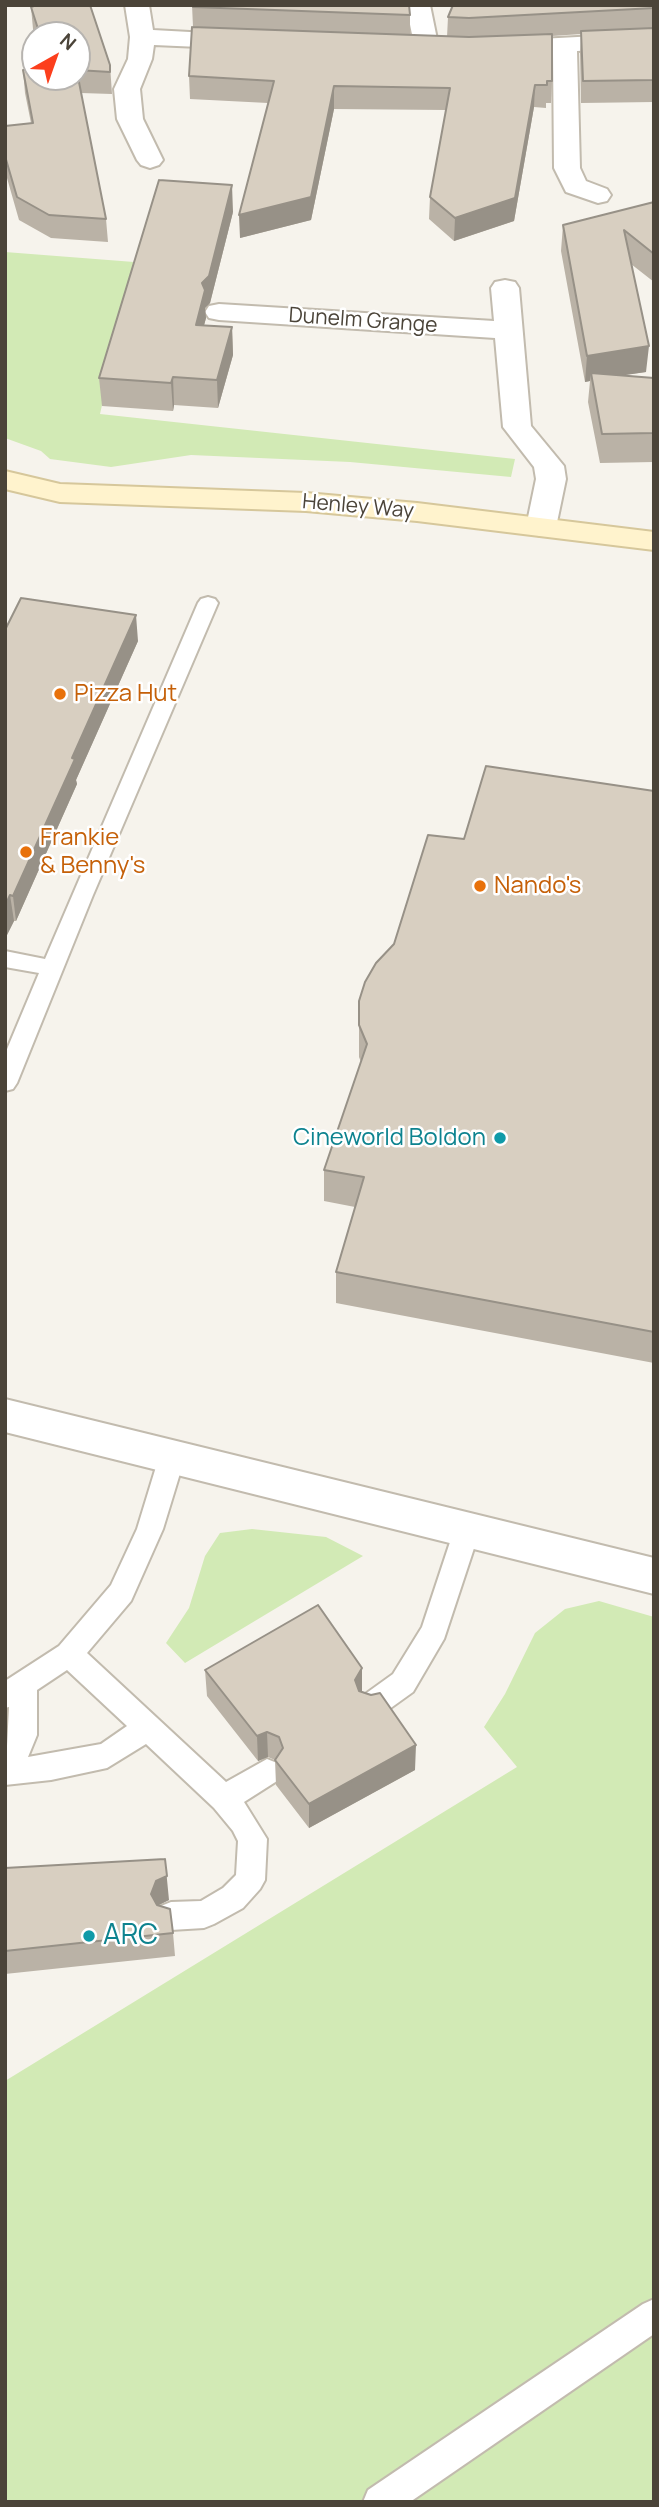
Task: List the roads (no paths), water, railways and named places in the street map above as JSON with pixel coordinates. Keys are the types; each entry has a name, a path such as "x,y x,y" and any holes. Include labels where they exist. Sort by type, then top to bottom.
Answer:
{"main road":[{"name":"Henley Way","path":"5,480 60,493 306,502 654,541"},
{"name":"Henley Way","path":"5,504 60,493"}],"street":[{"path":"137,5 142,37 140,59 127,89 128,104 130,118 150,160"},
{"path":"418,5 427,49"},
{"path":"142,37 266,43"},
{"path":"482,49 654,40"},
{"path":"565,45 567,168 575,186 598,195"},
{"path":"401,48 454,50"},
{"path":"505,288 517,426 549,467 551,479 541,527"},
{"name":"Dunelm Grange","path":"219,312 507,330"},
{"path":"5,1415 654,1576"}],"lane":[{"path":"5,1083 208,603"},
{"path":"5,959 53,968"},
{"path":"6,1772 23,1735 14,1690 69,1654 121,1592 150,1529 172,1457"},
{"path":"371,1706 403,1683 434,1631 467,1530"},
{"path":"69,1654 224,1799 253,1839 250,1880 233,1898 204,1914 171,1916"},
{"path":"6,1772 51,1767 107,1755 148,1728"},
{"path":"224,1799 267,1772"},
{"path":"380,2502 654,2315"}],"place":[{"name":"Pizza Hut","path":"60,694"},
{"name":"Frankie & Benny's","path":"26,852"},
{"name":"Nando's","path":"480,886"},
{"name":"Cineworld Boldon","path":"500,1138"},
{"name":"ARC","path":"89,1936"}]}
